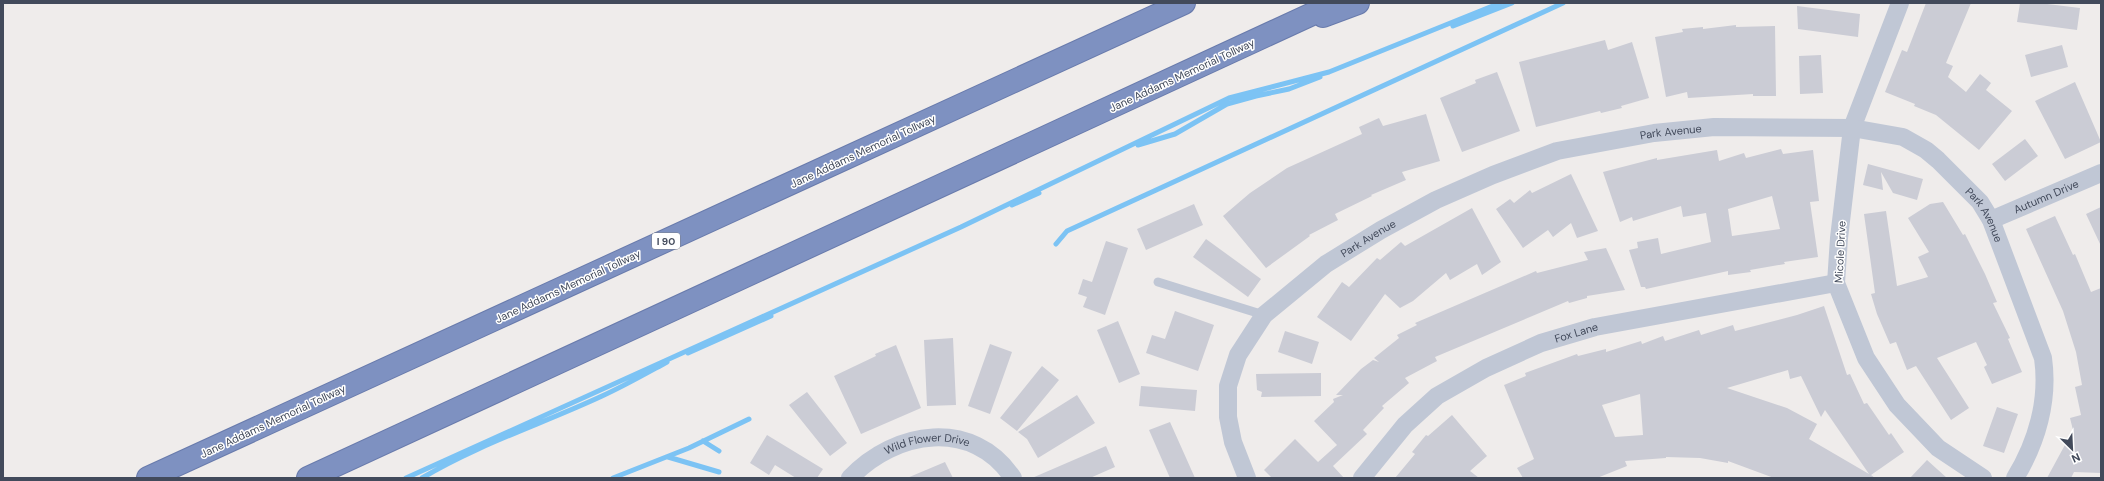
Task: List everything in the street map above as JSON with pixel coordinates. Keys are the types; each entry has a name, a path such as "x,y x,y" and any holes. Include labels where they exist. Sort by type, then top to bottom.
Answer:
{"highway":[{"name":"Jane Addams Memorial Tollway","path":"148,478 1184,3"},
{"name":"Jane Addams Memorial Tollway","path":"308,478 1336,3"},
{"path":"1238,48 1358,3"}],"street":[{"name":"Micole Drive","path":"1900,3 1852,128 1839,238 1836,284 1866,358 1897,406 1938,448 1983,478"},
{"name":"Park Avenue","path":"1247,478 1233,442 1228,417 1228,386 1238,355 1264,315 1326,264 1381,230 1443,197 1493,175 1557,151 1654,133 1714,127 1852,128 1903,137 1926,150 1938,160 1980,202 1991,220 2043,358 2046,376 2042,413 2024,463 2015,478"},
{"name":"Autumn Drive","path":"1991,220 2101,173"},
{"name":"Fox Lane","path":"1362,478 1405,425 1437,396 1486,368 1541,343 1595,326 1788,291 1836,284"},
{"name":"Wild Flower Drive","path":"850,478 868,462 893,448 932,437 959,438 972,443 996,457 1009,473"}],"lane":[{"path":"1158,282 1264,315"}],"building":[{"path":"1926,3 1971,3 1946,63 1953,66 1948,77 1966,92 1980,74 1991,83 1986,90 2012,111 1979,150 1936,115 1914,106 1915,104 1885,92 1902,50 1907,52"},
{"path":"2020,3 2039,3 2080,8 2077,30 2017,22"},
{"path":"1797,6 1860,14 1858,37 1798,29"},
{"path":"1736,25 1736,27 1775,26 1776,96 1753,96 1753,94 1688,98 1687,92 1666,97 1655,37 1683,32 1682,29 1703,27 1703,29"},
{"path":"1605,40 1608,50 1632,42 1649,98 1621,106 1622,108 1601,113 1600,111 1536,127 1519,62"},
{"path":"2062,45 2068,67 2031,77 2025,55"},
{"path":"1821,55 1823,93 1800,94 1799,56"},
{"path":"1497,72 1520,131 1462,152 1440,98 1476,83 1475,80"},
{"path":"2075,82 2101,142 2065,159 2035,101"},
{"path":"1426,114 1440,161 1402,172 1406,180 1371,195 1372,196 1335,214 1338,220 1309,235 1310,236 1266,268 1223,216 1250,193 1287,168 1362,134 1359,127 1379,118 1383,126"},
{"path":"2025,139 2038,156 2005,181 1992,164"},
{"path":"1781,149 1783,154 1813,150 1819,201 1810,202 1818,257 1784,262 1785,264 1750,270 1751,272 1728,275 1728,271 1646,289 1645,287 1641,287 1629,250 1638,248 1637,242 1658,238 1661,254 1711,242 1706,213 1683,217 1681,206 1633,221 1632,217 1620,222 1603,172 1657,158 1657,160 1717,150 1719,161 1744,153 1746,158","holes":["1772,196 1780,229 1732,236 1728,209"]},
{"path":"1868,164 1923,179 1917,200 1893,193 1881,172 1883,190 1863,185"},
{"path":"1571,174 1598,231 1577,238 1571,223 1553,237 1548,230 1523,248 1496,209 1510,199 1514,203 1530,190 1532,193"},
{"path":"1943,202 1963,235 1965,234 1985,274 1997,302 1993,303 2010,338 2008,339 2022,372 1992,384 1984,367 1987,365 1976,342 1937,358 1969,408 1951,420 1916,366 1907,370 1896,342 1890,344 1877,314 1871,294 1875,293 1864,214 1886,211 1897,286 1928,277 1918,257 1929,252 1908,218 1930,204"},
{"path":"1194,204 1203,225 1146,250 1137,229"},
{"path":"2101,207 2101,246 2086,214"},
{"path":"1472,208 1501,262 1482,275 1477,264 1450,280 1446,273 1413,301 1400,308 1385,294 1351,341 1317,317 1342,282 1349,287 1377,258 1380,260 1401,242 1405,246"},
{"path":"2055,216 2073,255 2075,254 2091,292 2101,288 2101,473 2074,472 2071,478 2047,478 2073,430 2070,418 2081,415 2075,387 2082,385 2076,352 2063,311 2026,229"},
{"path":"1206,239 1261,279 1248,297 1193,257"},
{"path":"1106,241 1128,248 1105,315 1083,307 1087,297 1078,294 1083,279 1092,282"},
{"path":"1606,248 1625,290 1587,296 1587,298 1569,303 1568,301 1435,357 1437,361 1405,378 1409,383 1382,406 1384,408 1363,430 1367,434 1333,466 1344,478 1272,478 1264,470 1295,439 1318,462 1337,445 1314,421 1334,402 1333,399 1343,395 1336,395 1361,369 1373,360 1379,362 1374,358 1399,338 1397,335 1417,325 1415,323 1536,271 1537,273 1588,260 1584,252"},
{"path":"1824,306 1847,375 1850,374 1864,404 1867,403 1889,435 1891,433 1904,452 1871,475 1875,478 1774,478 1728,461 1728,463 1700,458 1666,457 1625,461 1627,466 1597,478 1523,478 1517,468 1534,459 1504,385 1526,376 1525,373 1577,354 1578,356 1606,349 1606,352 1641,341 1642,344 1663,336 1665,341 1699,330 1701,335 1733,325 1735,331 1797,315","holes":["1788,370 1790,379 1801,376 1821,417 1825,410 1869,474 1809,439 1817,424 1787,408 1727,388","1640,394 1643,435 1615,437 1602,405"]},
{"path":"1175,311 1214,325 1198,371 1146,353 1152,335 1165,339"},
{"path":"1118,321 1140,374 1119,383 1097,330"},
{"path":"1285,331 1319,342 1312,364 1278,352"},
{"path":"953,338 956,405 927,406 924,340"},
{"path":"990,344 1012,352 990,414 968,406"},
{"path":"896,345 921,408 861,434 834,376 876,356 875,354"},
{"path":"1042,366 1059,380 1017,431 1000,418"},
{"path":"1321,373 1321,396 1261,397 1262,392 1257,390 1256,374"},
{"path":"1141,386 1197,390 1195,411 1139,406"},
{"path":"807,392 847,443 830,456 789,405"},
{"path":"1077,395 1095,423 1038,458 1027,439 1018,432"},
{"path":"1997,407 2018,414 2004,453 1983,446"},
{"path":"1452,415 1487,456 1470,471 1479,478 1395,478 1415,454 1412,452 1426,435 1428,436"},
{"path":"1170,422 1195,478 1170,478 1149,430"},
{"path":"767,435 823,469 817,478 796,478 775,465 769,475 750,463"},
{"path":"1106,446 1115,467 1090,478 1032,478"},
{"path":"1927,460 1947,478 1910,478"},
{"path":"945,462 953,478 907,478"}],"waterway":[{"path":"406,478 961,227 1229,98 1329,72 1500,3"},
{"path":"1453,26 1512,3"},
{"path":"1056,244 1067,231 1563,3"},
{"path":"1138,145 1175,134 1227,104 1289,89 1320,77"},
{"path":"1012,205 1039,193"},
{"path":"688,353 771,316"},
{"path":"422,478 488,444 610,392 667,362"},
{"path":"613,478 689,448 749,419"},
{"path":"703,441 719,451"},
{"path":"668,457 719,472"}]}
